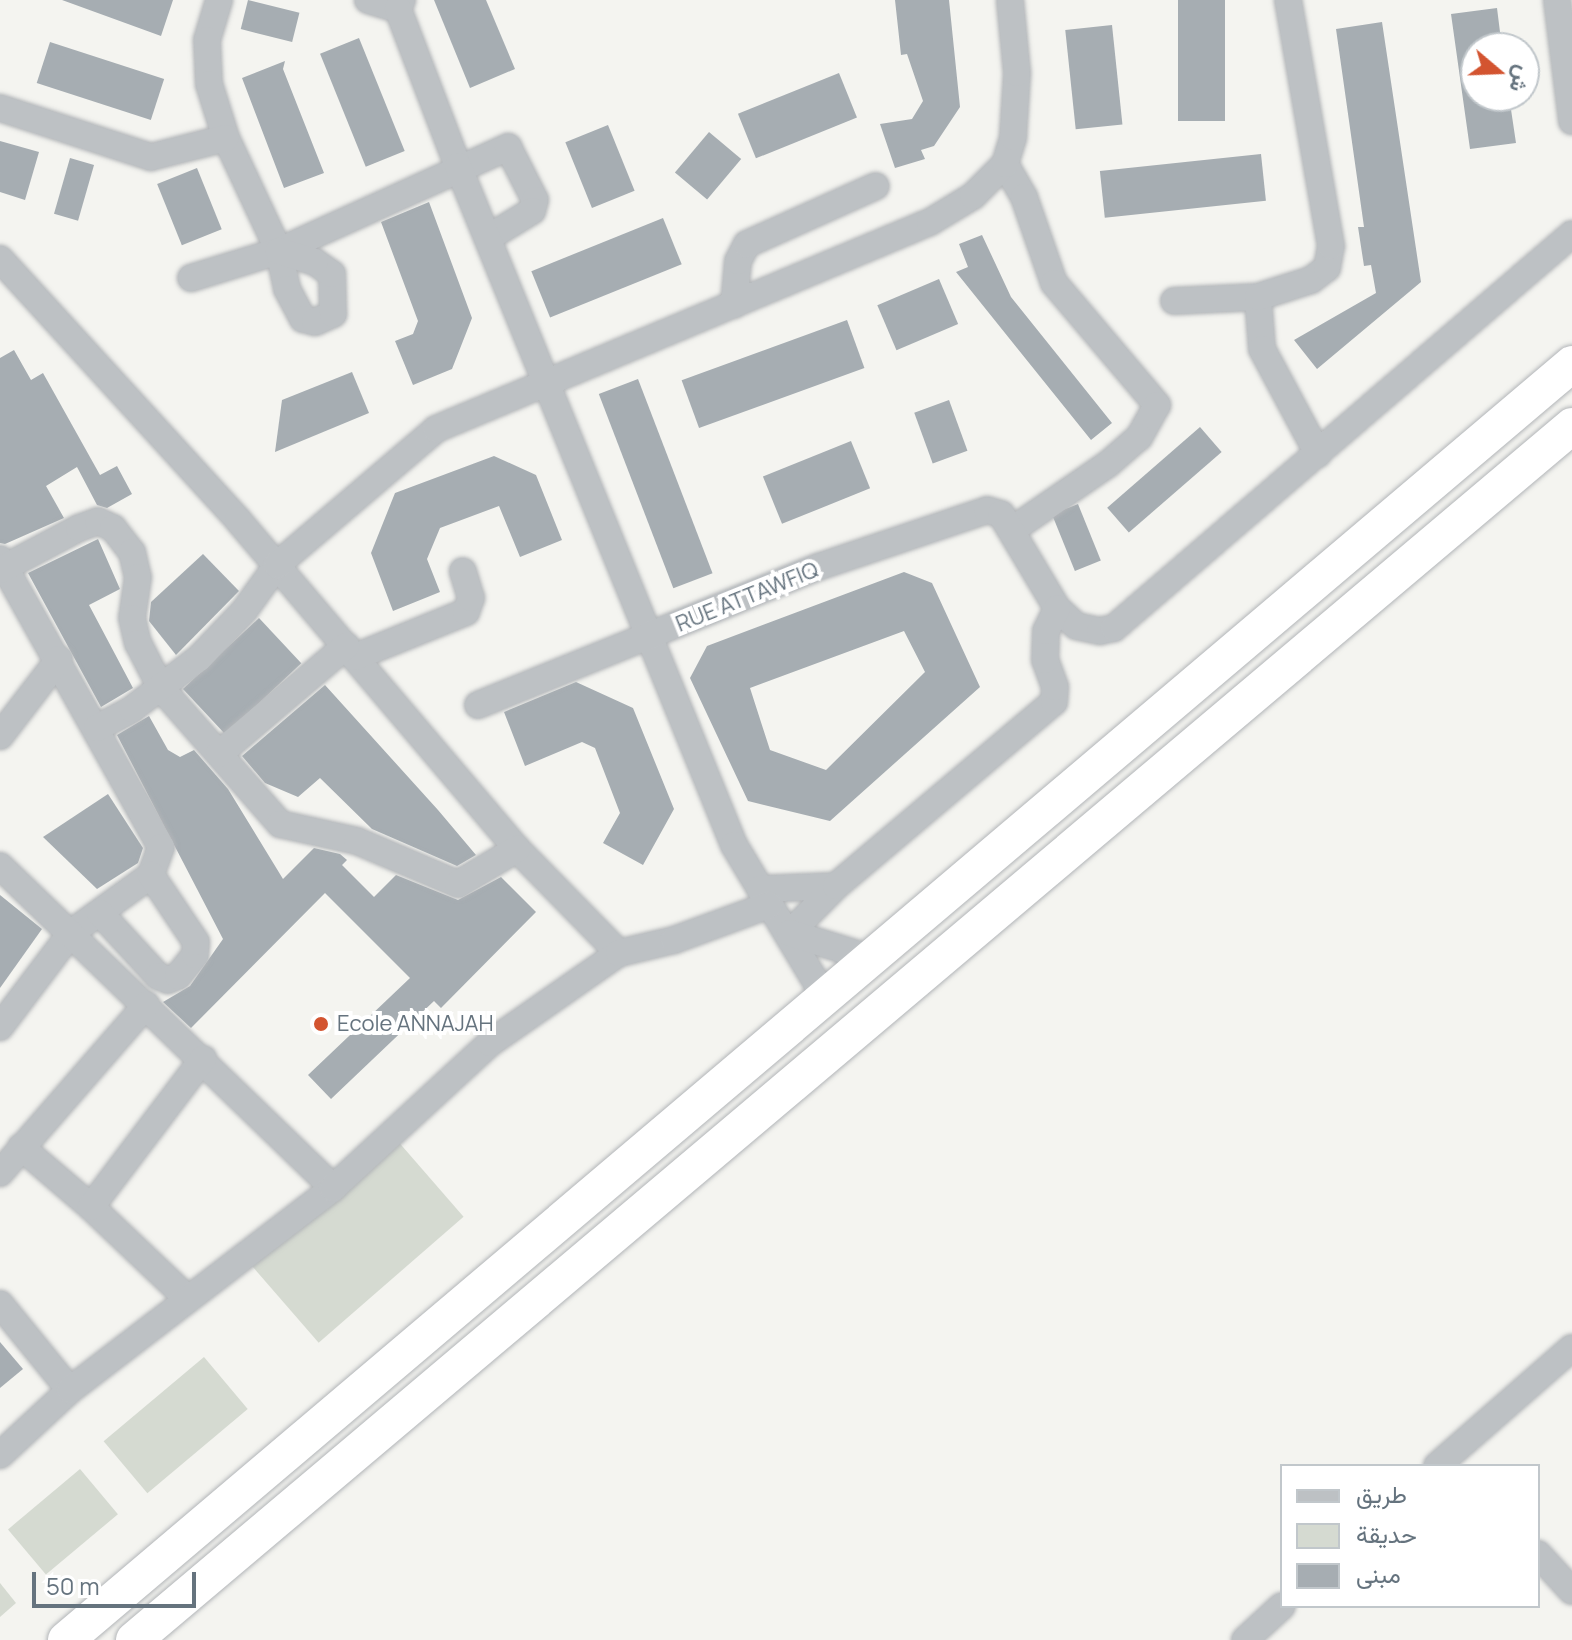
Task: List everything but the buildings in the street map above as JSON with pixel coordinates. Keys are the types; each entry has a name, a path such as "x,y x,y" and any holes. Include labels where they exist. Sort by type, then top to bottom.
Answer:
{"highway":[{"path":"66,1640 1572,364"},
{"path":"134,1640 1572,426"}],"street":[{"path":"219,0 206,66 226,138 279,251"},
{"path":"368,0 400,5 458,166 734,845 790,933 826,999"},
{"path":"97,728 161,688 222,635 277,565 436,429 930,222 973,196 1005,164 1013,137 1017,73 1010,0"},
{"path":"1174,301 1258,297 1322,275 1330,255 1288,0"},
{"path":"1557,0 1572,121"},
{"path":"0,108 151,157 226,138"},
{"path":"191,278 279,251 458,166 508,147 535,200 532,211 488,238"},
{"path":"1005,164 1024,197 1054,283 1157,405 1139,437 1108,464 1012,530 1057,608 1076,626 1100,631 1114,628 1572,234"},
{"path":"734,305 738,261 747,244 876,186"},
{"path":"0,259 277,565 517,849 619,953"},
{"path":"1258,297 1262,349 1318,454"},
{"name":"RUE ATTAWFIQ","path":"478,705 818,567 968,515 994,510 1012,530"},
{"path":"0,1027 71,933 151,875 160,859 159,837 2,565 98,521 113,528 132,552 138,577 132,618 138,643 161,688 280,824 357,841 448,882 467,882 517,849"},
{"path":"219,754 350,652 466,612 471,598 463,571"},
{"path":"790,933 836,886 1054,702 1045,645 1057,608"},
{"path":"0,736 59,659"},
{"path":"0,868 203,1059 333,1188"},
{"path":"100,913 158,976 168,980 178,976 195,955 196,942 151,875"},
{"path":"0,1455 70,1390 333,1188 490,1043 619,953 674,940 765,897 836,886"},
{"path":"790,933 873,959"},
{"path":"0,1173 146,1005"},
{"path":"91,1207 203,1059"},
{"path":"21,1147 91,1207 188,1299"},
{"path":"0,1304 70,1390"},
{"path":"1448,1463 1572,1348"},
{"path":"1540,1556 1572,1591"},
{"path":"1245,1640 1280,1608"}],"green space":[{"path":"396,1139 464,1217 319,1343 251,1265"},
{"path":"204,1357 248,1409 147,1493 104,1441"},
{"path":"80,1469 118,1514 46,1575 8,1529"},
{"path":"0,1583 16,1603 0,1617"}],"place":[{"name":"Ecole ANNAJAH","path":"321,1024"}]}
